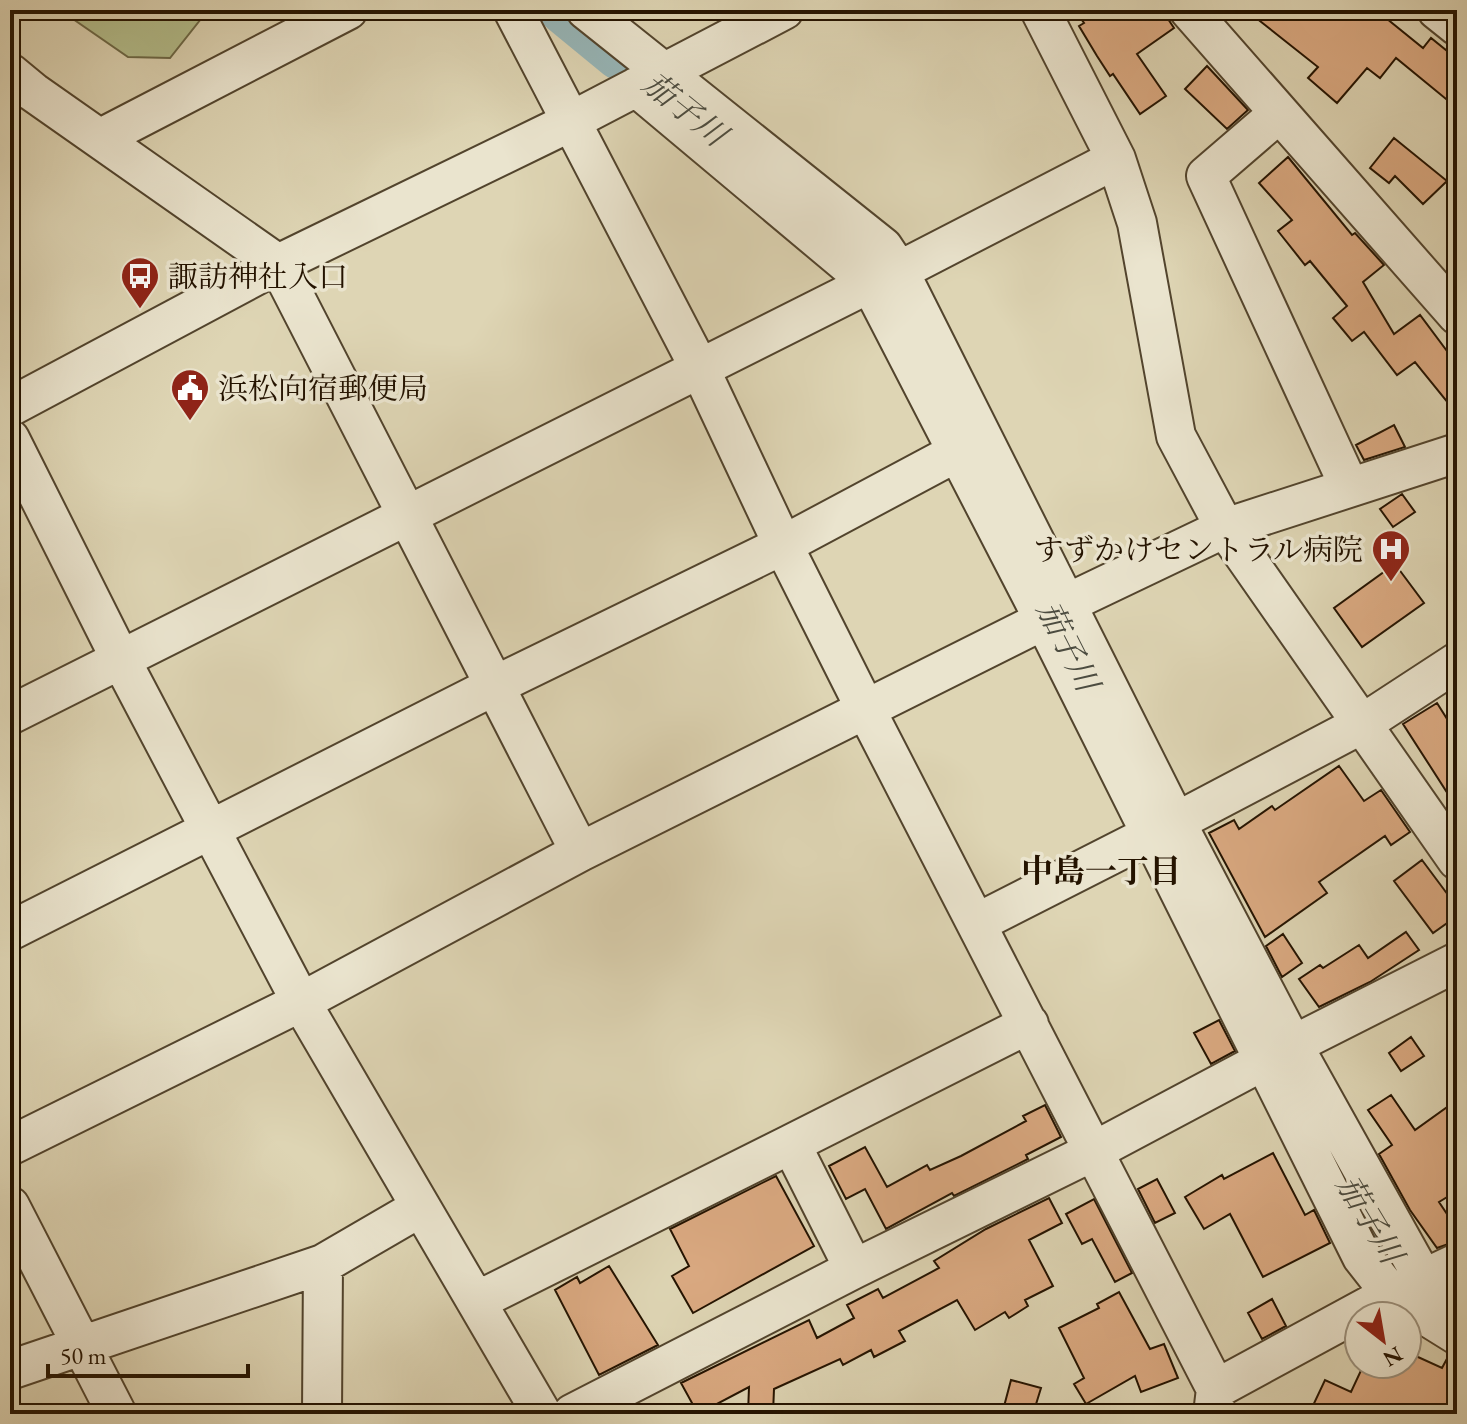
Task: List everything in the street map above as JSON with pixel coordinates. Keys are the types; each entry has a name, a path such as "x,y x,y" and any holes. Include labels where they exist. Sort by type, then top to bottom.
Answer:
{"street":[{"path":"101,138 348,10"},
{"path":"513,10 700,369 783,545 1094,1151 1215,1402 1424,1279"},
{"path":"586,10 650,80 885,277 1278,1053 1457,1335"},
{"path":"10,407 278,264 570,121 784,10"},
{"path":"1040,10 1116,159 1137,223 1176,436 1225,528 1457,860"},
{"path":"1189,10 1457,315"},
{"path":"1437,10 1457,26"},
{"path":"10,73 278,264 580,852"},
{"path":"1278,114 1206,176 1349,486"},
{"path":"10,715 1116,159"},
{"path":"885,277 959,451 1056,612"},
{"path":"10,439 121,660 301,1002 542,1414"},
{"path":"10,931 494,686 783,545 959,451"},
{"path":"10,1146 301,1002 580,852 1225,528 1457,453"},
{"path":"977,923 1362,724 1457,662"},
{"path":"572,1414 854,1269 1094,1151 1457,962"},
{"path":"477,1301 1029,1024"},
{"path":"791,1144 854,1269"},
{"path":"10,1206 117,1414"},
{"path":"10,1370 323,1264 421,1207"},
{"path":"322,1414 323,1264"},
{"path":"1424,1279 1457,1299"}],"green space":[{"path":"60,10 208,10 170,58 128,57"}],"building":[{"path":"1075,10 1162,10 1174,28 1137,54 1166,96 1140,114 1097,56 1079,26 1084,23"},
{"path":"1246,10 1376,10 1423,48 1431,38 1457,59 1457,108 1396,58 1380,78 1367,68 1337,103 1308,78 1318,67"},
{"path":"1207,66 1248,110 1227,129 1185,89"},
{"path":"1394,138 1447,181 1423,204 1395,176 1389,183 1370,168"},
{"path":"1288,157 1352,235 1355,233 1384,265 1363,282 1394,334 1420,315 1447,351 1457,342 1457,414 1415,362 1397,375 1364,332 1352,341 1333,318 1347,306 1310,261 1305,265 1278,231 1292,220 1259,183"},
{"path":"1394,425 1405,447 1364,460 1356,445"},
{"path":"1402,494 1415,512 1393,527 1380,509"},
{"path":"1395,564 1424,603 1362,647 1334,608"},
{"path":"1437,703 1449,722 1457,716 1457,808 1403,724"},
{"path":"1339,766 1364,801 1381,790 1410,832 1391,845 1385,836 1319,882 1327,893 1265,937 1209,833 1234,820 1239,829 1272,806 1275,810"},
{"path":"1422,860 1457,907 1457,916 1433,933 1394,881"},
{"path":"1406,932 1419,950 1370,982 1319,1007 1299,979 1359,945 1368,958"},
{"path":"1283,934 1302,963 1282,977 1266,946"},
{"path":"1219,1020 1235,1051 1211,1064 1194,1033"},
{"path":"1411,1037 1424,1056 1401,1071 1389,1053"},
{"path":"1391,1095 1415,1130 1457,1100 1457,1191 1439,1202 1457,1229 1457,1241 1437,1248 1410,1210 1379,1154 1392,1145 1368,1110"},
{"path":"1045,1105 1061,1137 1026,1155 1028,1159 954,1196 952,1193 886,1229 865,1189 846,1199 829,1166 865,1147 887,1187 927,1165 930,1170 961,1156 1026,1121 1023,1116"},
{"path":"1273,1153 1305,1215 1314,1210 1330,1243 1263,1277 1230,1214 1204,1229 1185,1197 1222,1175 1224,1179"},
{"path":"776,1176 814,1246 693,1313 672,1276 689,1266 670,1229"},
{"path":"1157,1179 1175,1213 1155,1223 1138,1189"},
{"path":"1049,1198 1062,1223 1029,1240 1053,1286 1025,1300 1028,1306 1009,1318 1005,1312 975,1330 957,1300 899,1331 905,1341 874,1357 871,1350 843,1365 840,1359 774,1389 773,1414 748,1414 749,1387 698,1414 681,1383 809,1320 817,1338 854,1318 847,1305 878,1289 883,1298 939,1268 934,1261 986,1229"},
{"path":"1094,1199 1132,1273 1115,1282 1092,1239 1082,1244 1066,1214"},
{"path":"609,1266 658,1345 599,1375 555,1290 577,1277 580,1283"},
{"path":"1119,1292 1150,1349 1164,1344 1178,1378 1141,1392 1135,1376 1086,1404 1074,1384 1084,1378 1059,1328 1099,1308 1097,1304"},
{"path":"1272,1299 1286,1326 1262,1339 1248,1313"},
{"path":"1449,1355 1457,1357 1457,1414 1309,1414 1325,1380 1351,1392 1357,1380 1423,1380 1423,1359 1442,1368"},
{"path":"1011,1380 1041,1388 1033,1414 1002,1414"}],"waterway":[{"name":"茄子川","path":"563,10 619,56"},
{"name":"茄子川","path":"1306,1110 1395,1267 1433,1300"}],"place":[{"name":"諏訪神社入口","path":"140,310"},
{"name":"浜松向宿郵便局","path":"190,422"},
{"name":"すずかけセントラル病院","path":"1391,583"}],"district":[{"name":"中島一丁目","path":"1101,871"}]}
